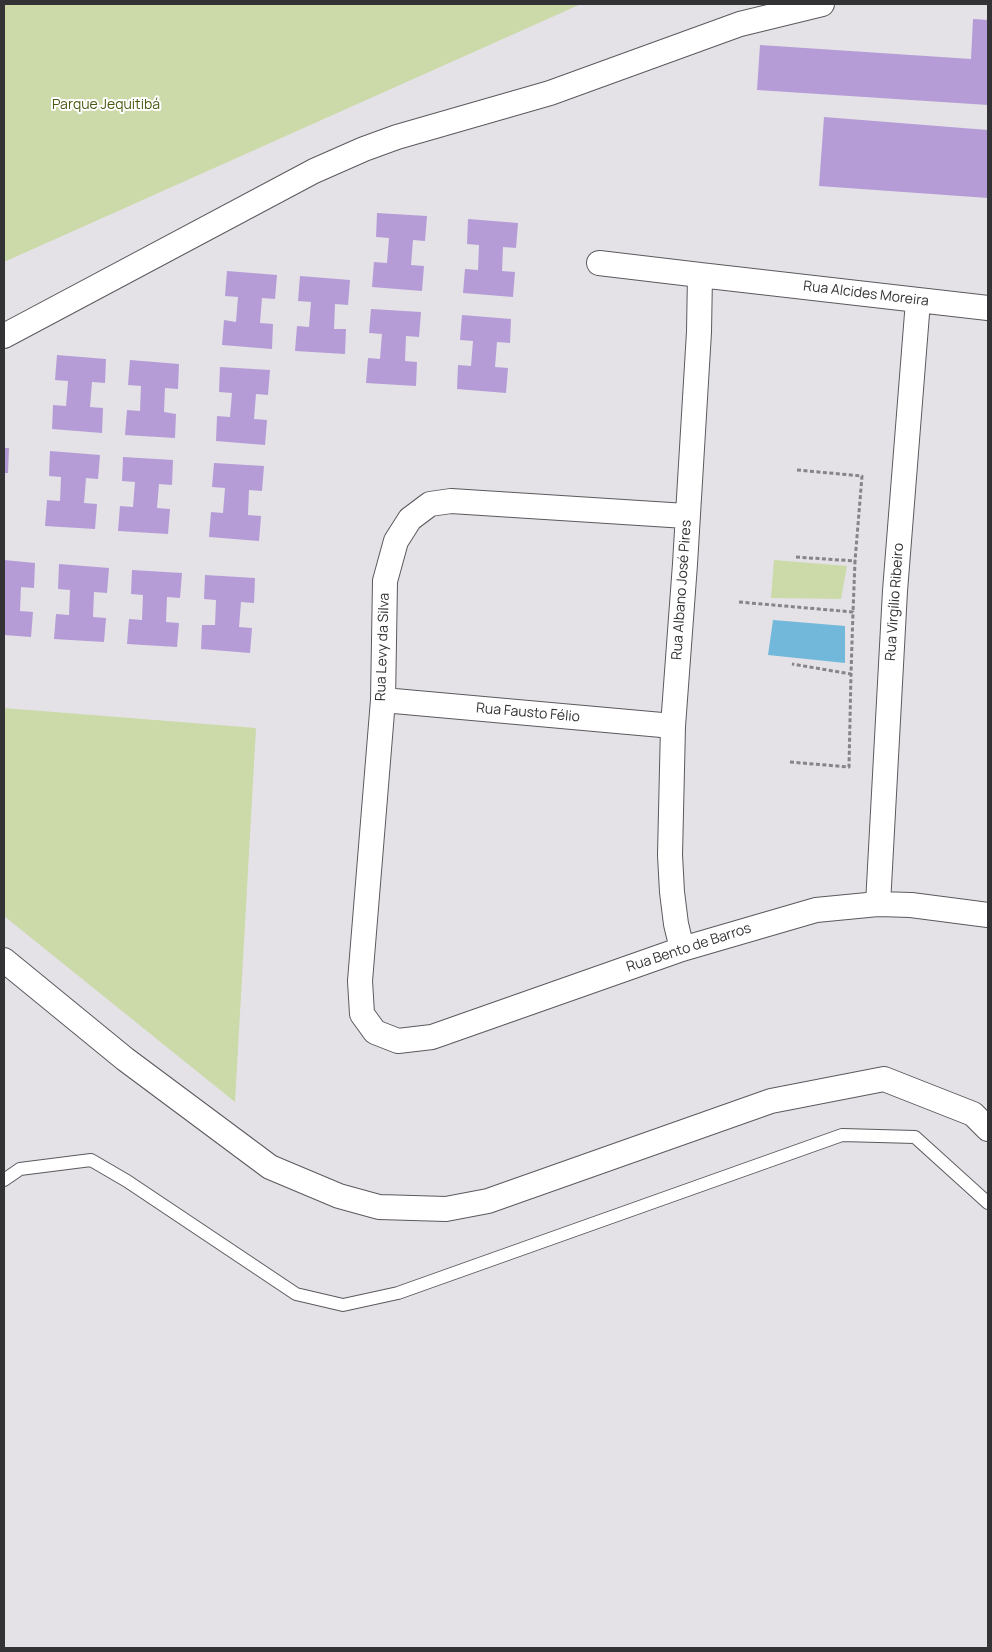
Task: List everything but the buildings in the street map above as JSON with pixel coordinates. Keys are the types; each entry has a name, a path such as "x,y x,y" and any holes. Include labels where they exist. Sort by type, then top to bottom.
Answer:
{"street":[{"path":"4,336 314,170 364,149 397,137 542,95 740,24 822,4"},
{"path":"599,262 700,275"},
{"name":"Rua Alcides Moreira","path":"700,275 988,308"},
{"name":"Rua Albano José Pires","path":"682,948 673,900 670,855 673,726 699,332 700,275"},
{"name":"Rua Virgílio Ribeiro","path":"878,904 895,591 918,301"},
{"name":"Rua Levy da Silva","path":"398,1041 375,1032 362,1014 360,981 383,700 385,581 396,541 410,518 430,504 451,502 531,505 686,516"},
{"name":"Rua Fausto Félio","path":"383,700 673,726"},
{"name":"Rua Bento de Barros","path":"398,1041 432,1037 682,948 816,910 878,904 946,908 988,914"},
{"path":"4,960 124,1059 270,1167 340,1196 379,1206 446,1209 488,1200 771,1101 884,1079 973,1114 988,1129"}],"lane":[{"path":"4,1180 20,1169 91,1160 127,1181 296,1294 343,1305 398,1293 842,1135 915,1138 988,1203"}],"path":[{"path":"790,762 849,767 855,561 862,476 797,470"},
{"path":"796,557 855,561"},
{"path":"739,602 853,612"},
{"path":"792,664 851,674"}],"green space":[{"name":"Parque Jequitibá","path":"4,4 581,4 4,262"},
{"path":"774,560 847,566 841,599 771,598"},
{"path":"4,708 256,728 235,1102 4,916"}],"water":[{"path":"773,620 845,626 845,663 768,655"}]}
